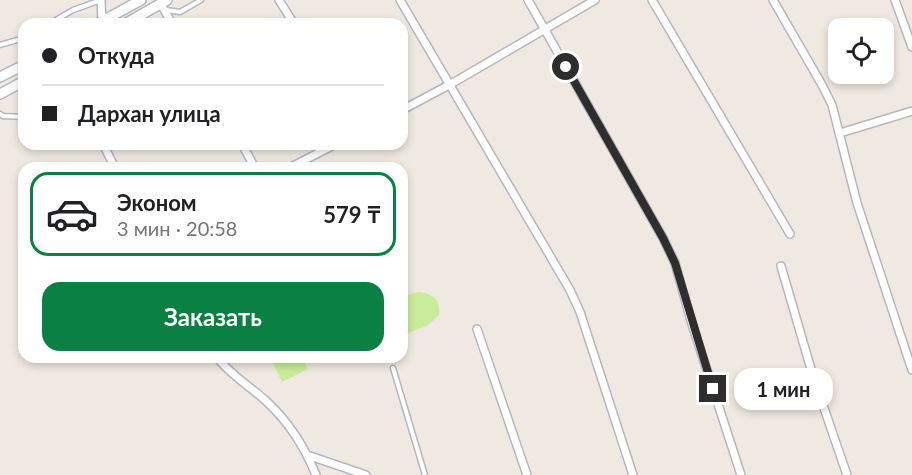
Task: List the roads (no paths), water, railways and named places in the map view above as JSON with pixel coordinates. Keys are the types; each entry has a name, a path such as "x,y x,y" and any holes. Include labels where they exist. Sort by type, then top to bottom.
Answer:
{"main road":[{"path":"107,18 141,0"},
{"path":"137,18 164,4"},
{"path":"0,77 18,68"},
{"path":"0,94 18,84"}],"street":[{"path":"99,18 101,0"},
{"path":"279,0 290,18"},
{"path":"400,0 570,290 580,312 633,475"},
{"path":"528,0 675,263 692,324 741,475"},
{"path":"408,107 595,0"},
{"path":"652,0 790,234"},
{"path":"773,0 832,105 857,204 912,370"},
{"path":"895,0 912,47"},
{"path":"164,4 170,18"},
{"path":"840,133 912,111"},
{"path":"301,162 324,150"},
{"path":"781,266 813,376 847,475"},
{"path":"477,329 527,475"},
{"path":"221,363 268,402 308,455 316,475"},
{"path":"308,455 366,475"}],"lane":[{"path":"59,18 73,10 101,0"},
{"path":"164,4 180,12 201,0"},
{"path":"0,45 18,40"},
{"path":"0,114 3,117 18,117"},
{"path":"393,368 425,475"}]}
